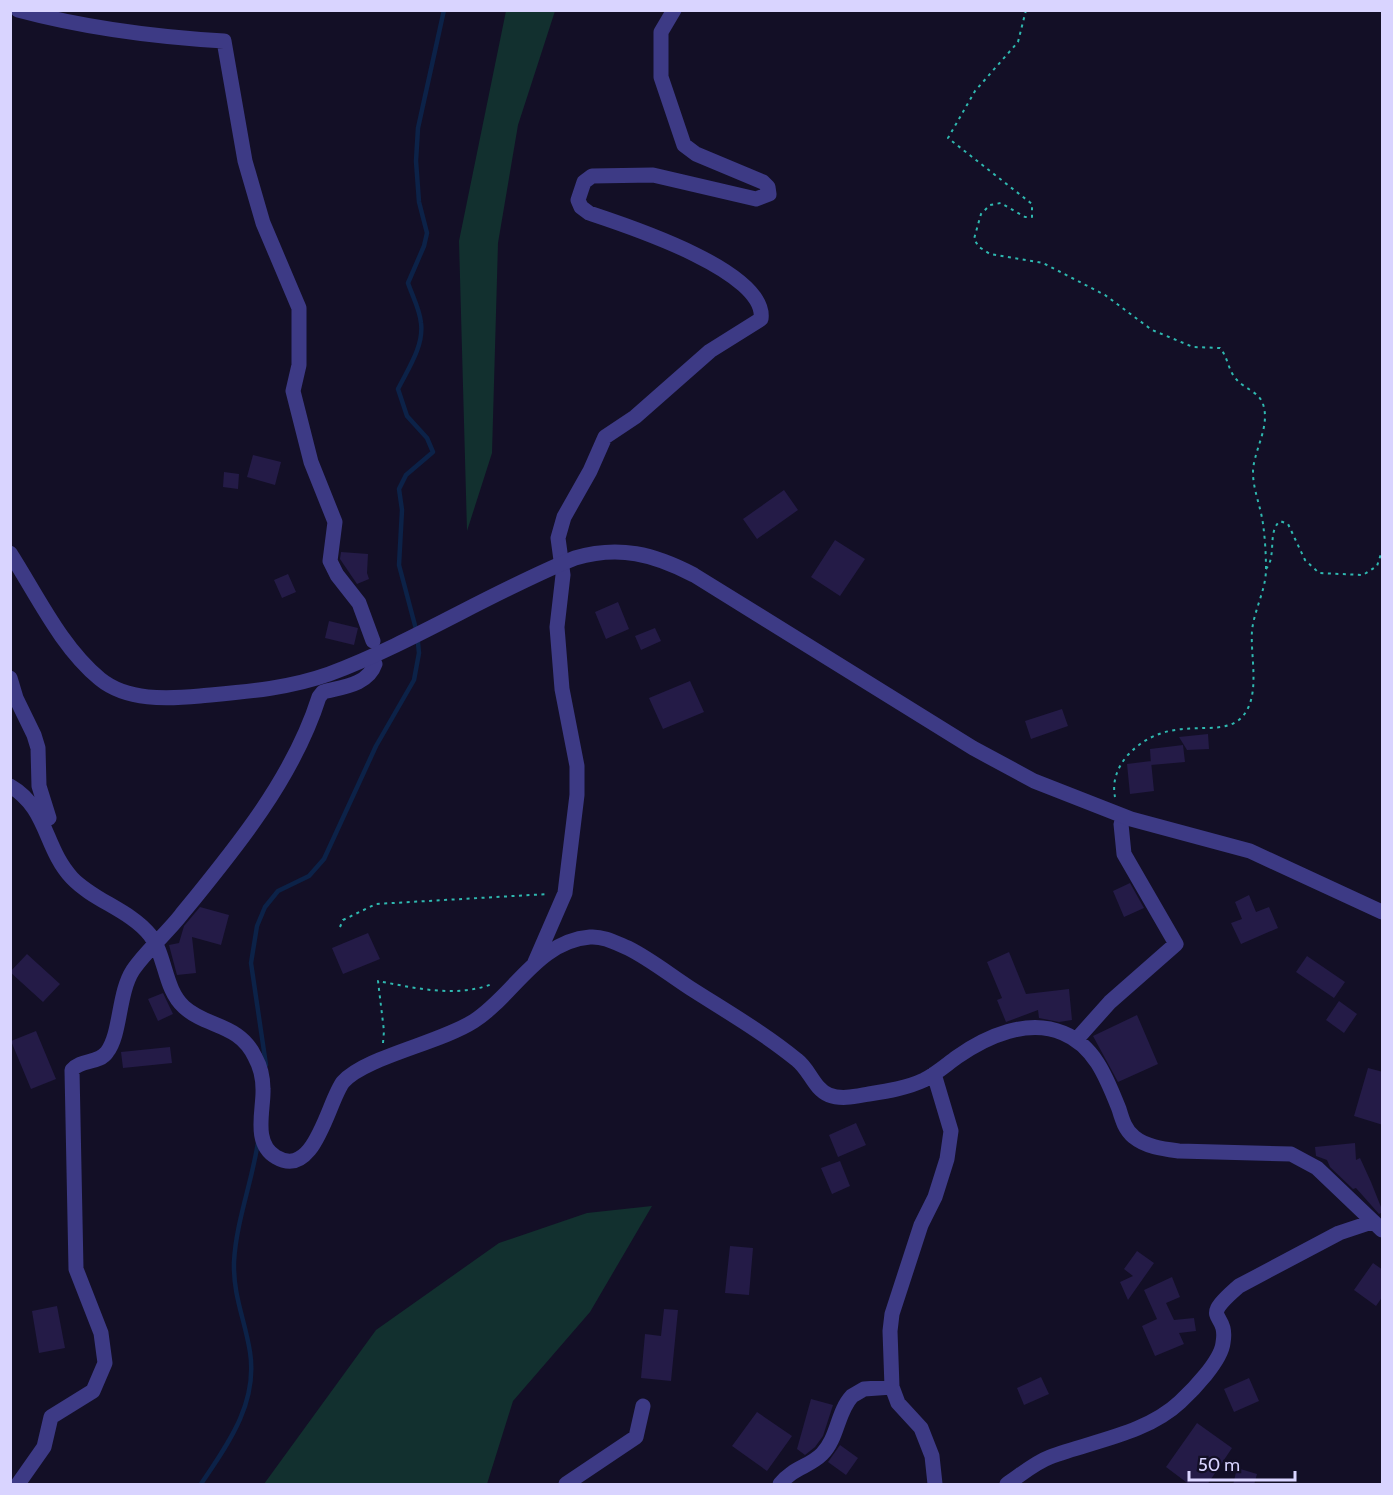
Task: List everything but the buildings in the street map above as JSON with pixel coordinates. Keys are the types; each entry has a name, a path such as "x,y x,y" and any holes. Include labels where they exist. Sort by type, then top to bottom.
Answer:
{"street":[{"path":"18,10 49,19 174,38 224,41 245,161 263,223 299,308 299,365 293,391 311,462 335,522 330,561 337,575 359,603 374,653 372,674 359,682 323,692 319,697 307,735 296,757 223,864 157,945 137,963 126,983 109,1050 98,1059 77,1064 72,1070 76,1269 101,1333 105,1363 93,1391 51,1417 44,1447 18,1485"},
{"path":"534,964 565,893 573,839 577,766 560,676 558,627 562,564 558,538 564,517 590,471 605,437 635,417 710,351 761,319 762,312 756,299 714,265 665,239 589,213 581,207 578,200 584,182 592,176 652,175 756,199 769,194 768,187 763,182 696,154 684,145 661,77 661,32 674,10"},
{"path":"10,553 79,658 101,680 138,696 174,699 281,687 328,674 546,570 596,553 620,551 638,553 666,561 694,575 973,748 1034,781 1131,819 1267,857 1383,912"},
{"path":"10,678 16,698 38,748 39,786 51,827 48,835"},
{"path":"10,786 34,804 54,852 71,877 91,894 138,923 157,945 181,1004 195,1015 234,1032 255,1056 263,1085 260,1125 267,1147 276,1157 297,1158 310,1149 321,1134 334,1095 354,1073 376,1062 432,1043 463,1028 501,1000 534,964 549,952 574,941 594,937 613,941 634,951 800,1062 820,1090 833,1096 851,1097 895,1090 934,1074 960,1055 1011,1031 1040,1027 1053,1029 1076,1040 1101,1068 1125,1125 1140,1141 1150,1146 1179,1151 1292,1154 1317,1168 1377,1226"},
{"path":"1076,1040 1110,1002 1176,944 1124,855 1121,824"},
{"path":"934,1074 951,1131 947,1159 935,1197 921,1225 892,1314 892,1388 898,1403 921,1428 932,1456 935,1485"},
{"path":"1007,1485 1049,1457 1158,1419 1190,1392 1219,1355 1224,1334 1215,1312 1217,1306 1239,1286 1339,1233 1377,1226"},
{"path":"780,1485 793,1470 822,1455 838,1428 852,1395 864,1389 892,1388"},
{"path":"566,1485 636,1437 643,1406"}],"path":[{"path":"1026,10 1018,42 975,91 948,138 1024,195 1034,210 1032,217 1025,217 1001,203 990,205 981,214 974,239 979,247 990,254 1043,263 1105,295 1152,330 1193,347 1216,347 1222,350 1233,376 1261,399 1264,407 1262,436 1253,475 1263,524 1266,569 1252,630 1253,675 1245,712 1240,719 1224,726 1178,728 1152,735 1141,742 1124,759 1114,779 1113,788 1121,824"},
{"path":"1266,569 1270,564 1274,529 1280,521 1288,524 1305,560 1319,573 1363,574 1377,566 1383,551"},
{"path":"340,927 343,920 376,904 565,893"},
{"path":"376,1062 384,1031 378,981 447,991 473,990 498,982"}],"green space":[{"path":"506,11 555,11 518,125 498,243 492,453 467,531 459,241"},
{"path":"652,1206 590,1312 513,1401 487,1484 264,1484 376,1330 499,1243 587,1213"}],"waterway":[{"path":"266,1065 251,963 257,926 265,907 278,891 309,876 324,859 376,746 414,680 419,653 417,633 399,565 402,510 399,489 406,475 433,452 427,438 407,416 398,389 414,357 421,332 419,313 408,283 424,246 427,233 419,202 416,161 418,128 444,10"},
{"path":"201,1484 239,1422 250,1389 250,1352 237,1297 234,1262 235,1247 258,1142"}]}
